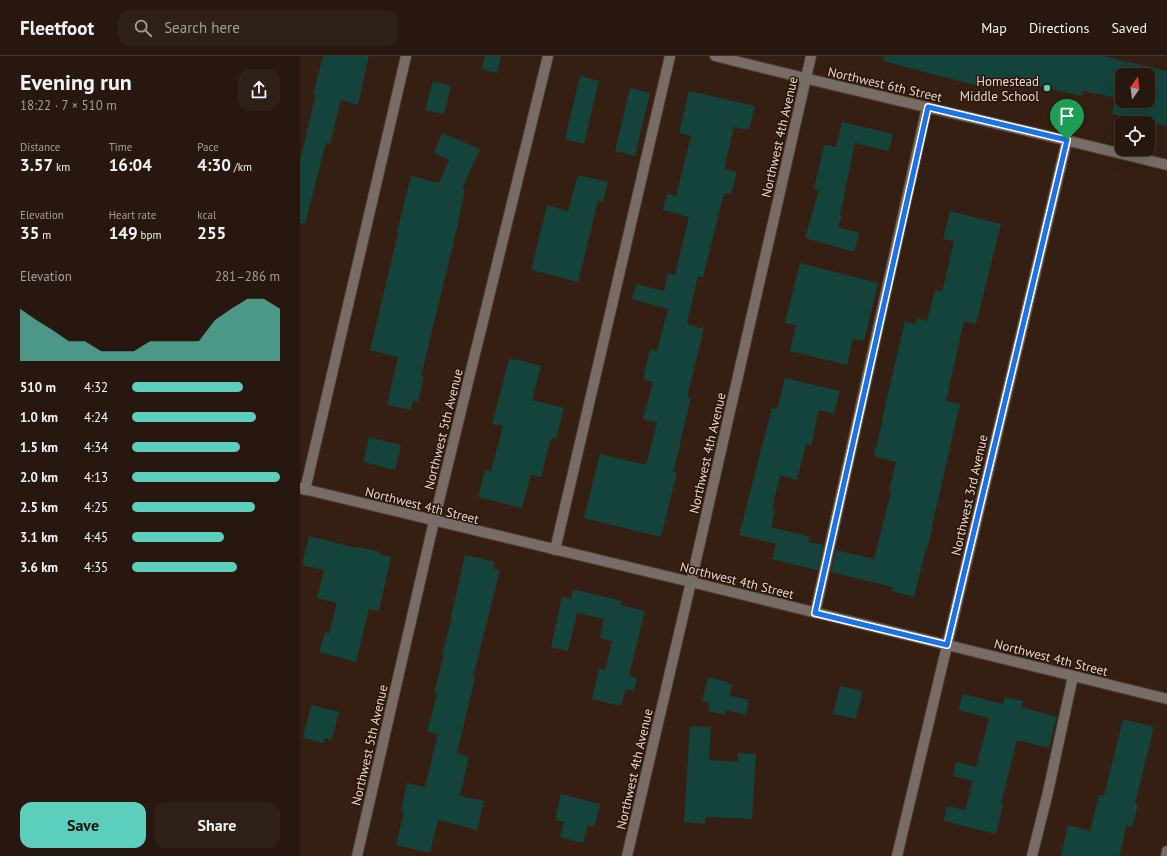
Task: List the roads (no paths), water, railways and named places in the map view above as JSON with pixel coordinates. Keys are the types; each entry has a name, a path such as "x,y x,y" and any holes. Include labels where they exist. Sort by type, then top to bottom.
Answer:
{"street":[{"path":"303,489 406,56"},
{"name":"Northwest 5th Avenue","path":"357,856 434,521 548,56"},
{"path":"555,550 670,56"},
{"name":"Northwest 6th Street","path":"715,56 1167,165"},
{"name":"Northwest 4th Avenue","path":"627,856 811,56"},
{"path":"815,613 928,107"},
{"name":"Northwest 3rd Avenue","path":"896,856 1067,140"},
{"name":"Northwest 4th Street","path":"303,489 1167,699"},
{"path":"1032,856 1048,792 1073,676"},
{"path":"1166,856 1167,851"}],"place":[{"name":"Homestead Middle School","path":"1047,88"}]}
